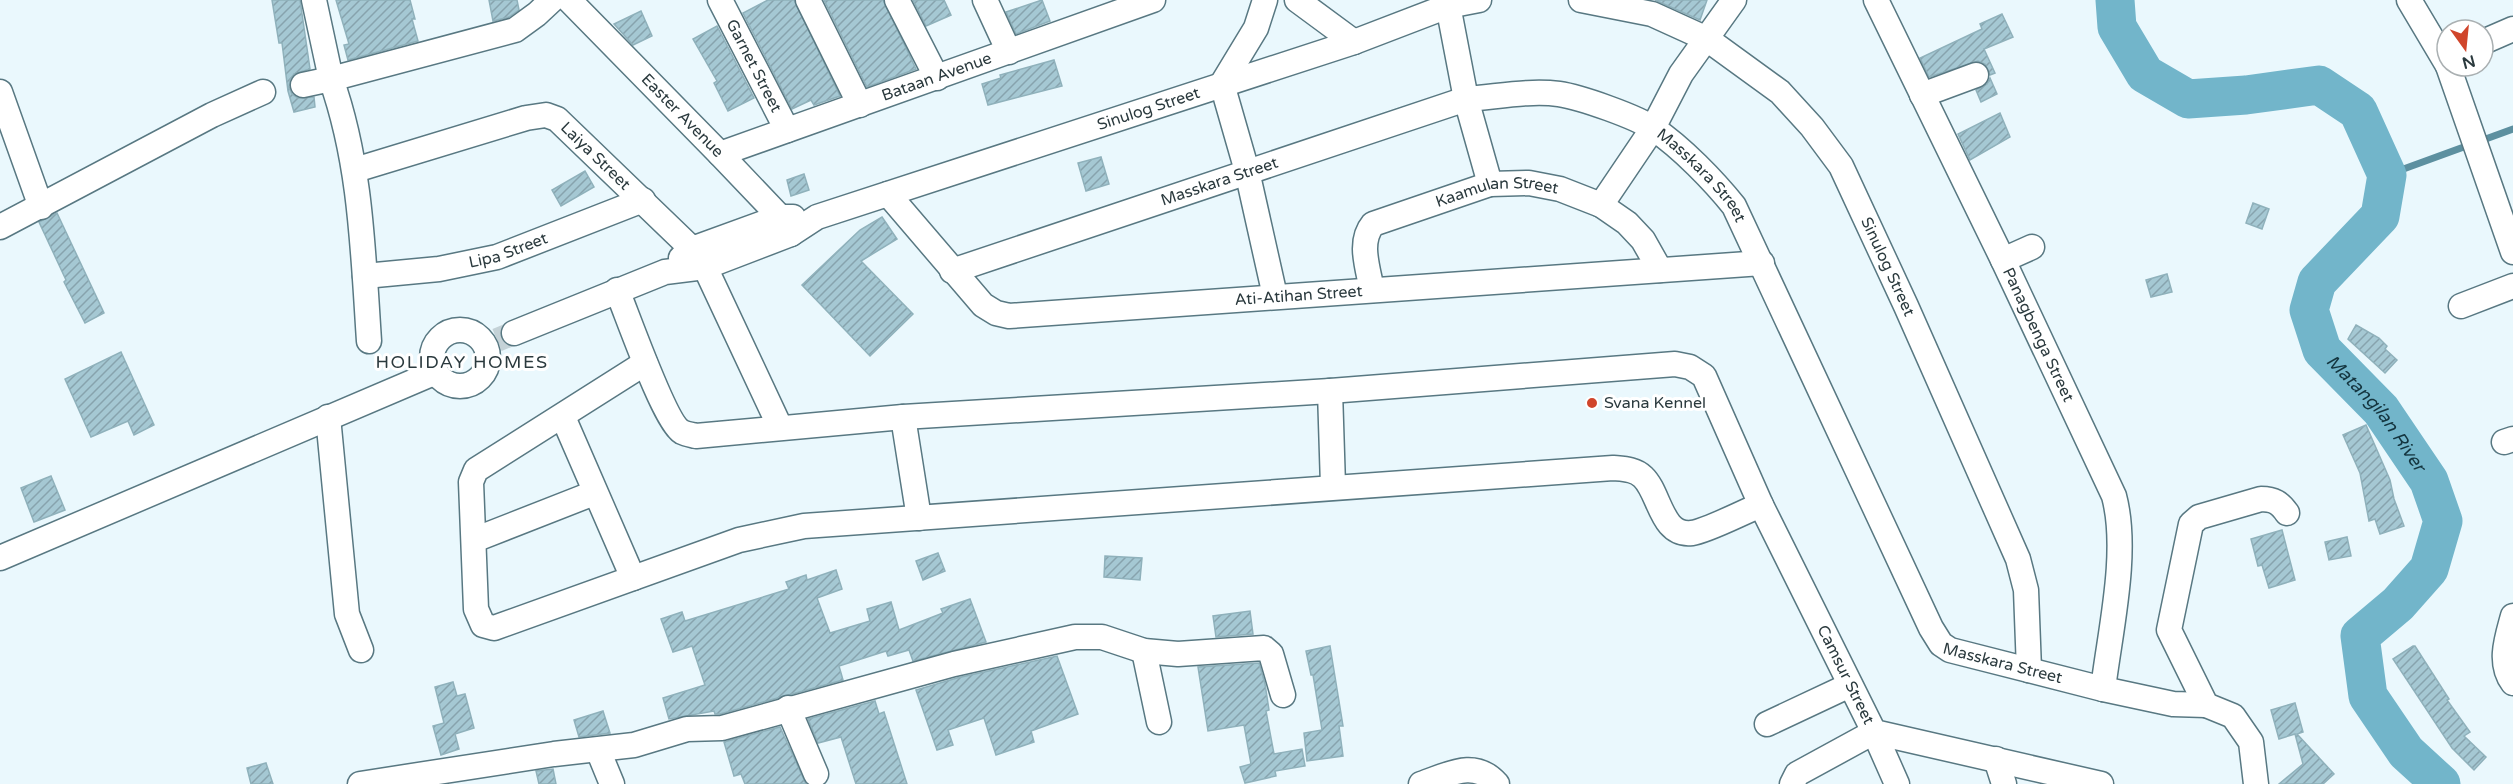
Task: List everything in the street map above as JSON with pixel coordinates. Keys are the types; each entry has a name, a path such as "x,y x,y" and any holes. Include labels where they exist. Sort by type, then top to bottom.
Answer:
{"street":[{"path":"314,0 331,79 348,134 355,170 369,341"},
{"path":"303,85 515,30 552,0"},
{"name":"Easter Avenue","path":"569,0 720,154 785,226"},
{"name":"Garnet Street","path":"720,0 787,130"},
{"path":"808,0 860,105"},
{"path":"897,0 937,78"},
{"path":"985,0 1009,52"},
{"name":"Bataan Avenue","path":"720,154 1154,0"},
{"path":"1264,0 1256,28 1222,84 1247,171 1275,296"},
{"path":"1297,0 1354,42"},
{"name":"Sinulog Street","path":"499,340 617,290 785,226 1354,42 1448,3 1479,0"},
{"name":"Sinulog Street","path":"1581,0 1652,14 1707,39 1780,92 1812,127 1841,166 2018,559 2026,590 2029,670"},
{"path":"1601,206 1653,128 1681,74 1734,0"},
{"name":"Panagbenga Street","path":"1876,0 2003,260 2114,496 2121,547 2103,689"},
{"path":"2409,0 2435,42"},
{"path":"1448,3 1466,99 1490,184"},
{"path":"2495,37 2513,29"},
{"path":"1922,95 1976,75"},
{"path":"2453,78 2475,143 2507,210 2513,252"},
{"path":"0,92 41,207"},
{"path":"0,227 212,115 263,92"},
{"name":"Masskara Street","path":"952,271 1466,99 1558,94 1590,102 1653,128 1715,182 1734,206 1931,628 1941,644 1950,650 2103,689 2174,705 2206,705"},
{"name":"Laiya Street","path":"355,170 526,118 546,115 557,119 643,200 699,258 780,427"},
{"name":"Kaamulan Street","path":"1372,290 1365,249 1366,233 1373,224 1490,184 1530,183 1560,189 1601,206 1627,223 1643,240 1660,270"},
{"name":"Ati-Atihan Street","path":"888,194 983,305 996,313 1009,316 1762,263"},
{"name":"Lipa Street","path":"365,276 439,268 497,257 643,200"},
{"path":"2003,260 2032,248"},
{"path":"2461,306 2513,286"},
{"name":"Camsur Street","path":"617,290 645,363 672,420 681,432 696,436 903,417 1330,391 1675,364 1690,367 1704,376 1761,505 1874,732 2099,784"},
{"path":"465,330 499,340 489,356 487,369 479,379 468,385 456,386 444,381 436,372 432,360 434,347 441,337 453,331 465,330"},
{"path":"645,363 476,470 471,482 476,609 483,625 494,628 739,540 804,526 1333,486 1613,468 1633,470 1644,478 1668,523 1678,532 1692,533 1761,505"},
{"path":"0,558 436,372"},
{"path":"1330,391 1333,486"},
{"path":"328,417 347,614 361,650"},
{"path":"563,417 594,493 633,578"},
{"path":"903,417 919,518"},
{"path":"474,540 594,493"},
{"path":"2256,784 2251,742 2233,716 2206,705 2174,645 2169,630 2191,524 2199,518 2261,499 2270,499 2281,504 2287,513"},
{"path":"2513,616 2505,648 2505,663 2513,682"},
{"path":"360,784 407,780 634,745 687,729 722,728 954,664 1075,637 1102,637 1144,651 1178,654 1264,648 1271,654 1283,695"},
{"path":"1144,651 1159,722"},
{"path":"1767,724 1850,685"},
{"path":"788,708 816,774"},
{"path":"1791,784 1797,774 1874,732 1897,784"},
{"path":"598,750 612,784"},
{"path":"1996,759 2004,784"},
{"path":"1421,784 1468,768 1488,774 1497,784"}],"building":[{"path":"272,0 300,0 310,69 294,74 289,87 292,94 298,98 314,97 315,107 294,112 288,91 282,43 279,43"},
{"path":"336,0 410,0 418,41 348,60 344,45 349,44"},
{"path":"489,0 517,0 519,10 509,17 493,21"},
{"path":"768,0 794,0 840,96 814,105 811,100 792,109 743,13"},
{"path":"824,0 883,0 916,69 867,87"},
{"path":"913,0 944,0 951,15 926,26"},
{"path":"1042,0 1050,21 1016,34 1006,12"},
{"path":"1655,0 1707,0 1700,20"},
{"path":"641,11 652,36 633,45 614,24"},
{"path":"2002,14 2013,37 1984,49 1995,73 1990,75 1985,64 1978,61 1929,77 1920,58 1982,29 1980,24"},
{"path":"717,26 754,98 728,111 714,83 717,81 693,39"},
{"path":"1054,60 1062,86 988,105 982,84 1001,78 1000,75"},
{"path":"1990,78 1997,94 1981,102 1976,90 1987,84"},
{"path":"2000,113 2010,137 1970,160 1958,134"},
{"path":"1101,157 1109,184 1086,191 1078,163"},
{"path":"585,171 594,187 561,206 552,190"},
{"path":"804,174 809,190 791,196 787,180"},
{"path":"2253,203 2269,209 2262,229 2246,223"},
{"path":"57,213 104,313 85,323 64,282 66,280 39,222"},
{"path":"882,217 897,239 861,261 913,314 870,356 802,285 860,230"},
{"path":"2167,274 2172,292 2151,297 2146,280"},
{"path":"2356,325 2379,338 2387,346 2385,349 2397,360 2385,373 2348,339"},
{"path":"121,352 154,425 134,435 128,421 91,437 65,379"},
{"path":"2366,425 2390,480 2404,526 2380,534 2375,519 2369,521 2360,473 2343,435"},
{"path":"51,476 65,510 34,522 21,488"},
{"path":"2282,530 2295,580 2269,588 2262,565 2258,566 2251,539"},
{"path":"2347,537 2351,556 2329,560 2325,542"},
{"path":"938,553 945,571 923,580 916,561"},
{"path":"1105,556 1142,558 1140,580 1104,577"},
{"path":"836,570 842,589 817,598 830,633 870,621 867,609 891,602 899,630 943,613 941,609 970,599 986,642 913,661 909,650 888,656 886,651 839,666 843,680 720,714 715,714 714,711 669,719 663,698 705,685 692,646 673,652 661,619 682,612 685,621 789,589 786,582 806,575 807,580"},
{"path":"1250,611 1253,634 1216,637 1213,616"},
{"path":"1330,646 1343,726 1339,726 1343,756 1307,761 1304,733 1322,730 1313,675 1311,675 1306,651"},
{"path":"2413,646 2470,732 2464,736 2486,757 2474,770 2452,748 2393,659"},
{"path":"1057,656 1078,714 1031,731 1034,742 996,755 984,718 948,730 953,745 937,750 916,690 957,678"},
{"path":"1259,663 1265,684 1269,710 1266,711 1274,754 1302,749 1305,766 1275,771 1276,776 1245,783 1240,767 1251,764 1244,725 1208,731 1198,667"},
{"path":"453,682 457,696 465,694 474,728 455,734 459,749 441,755 433,726 444,723 435,687"},
{"path":"875,701 879,714 884,712 907,784 856,784 841,737 818,743 808,719"},
{"path":"2295,703 2303,732 2297,734 2334,774 2323,784 2279,784 2303,764 2295,734 2279,739 2271,710"},
{"path":"603,711 610,733 579,737 574,720"},
{"path":"780,727 806,784 745,784 741,774 734,776 724,742"},
{"path":"266,763 273,784 251,784 247,768"},
{"path":"553,769 556,784 539,784 536,771"}],"waterway":[{"name":"Matangilan River","path":"2115,0 2117,27 2145,74 2188,99 2246,95 2319,85 2358,111 2387,175 2380,216 2317,282 2309,310 2322,350 2381,410 2429,481 2443,521 2429,569 2398,604 2360,636 2368,696 2406,752 2441,784"},
{"path":"2387,175 2513,129"}],"tunnel":[{"path":"497,340 514,333"}],"place":[{"name":"Svana Kennel","path":"1592,403"}],"district":[{"name":"HOLIDAY HOMES","path":"462,362"}]}
